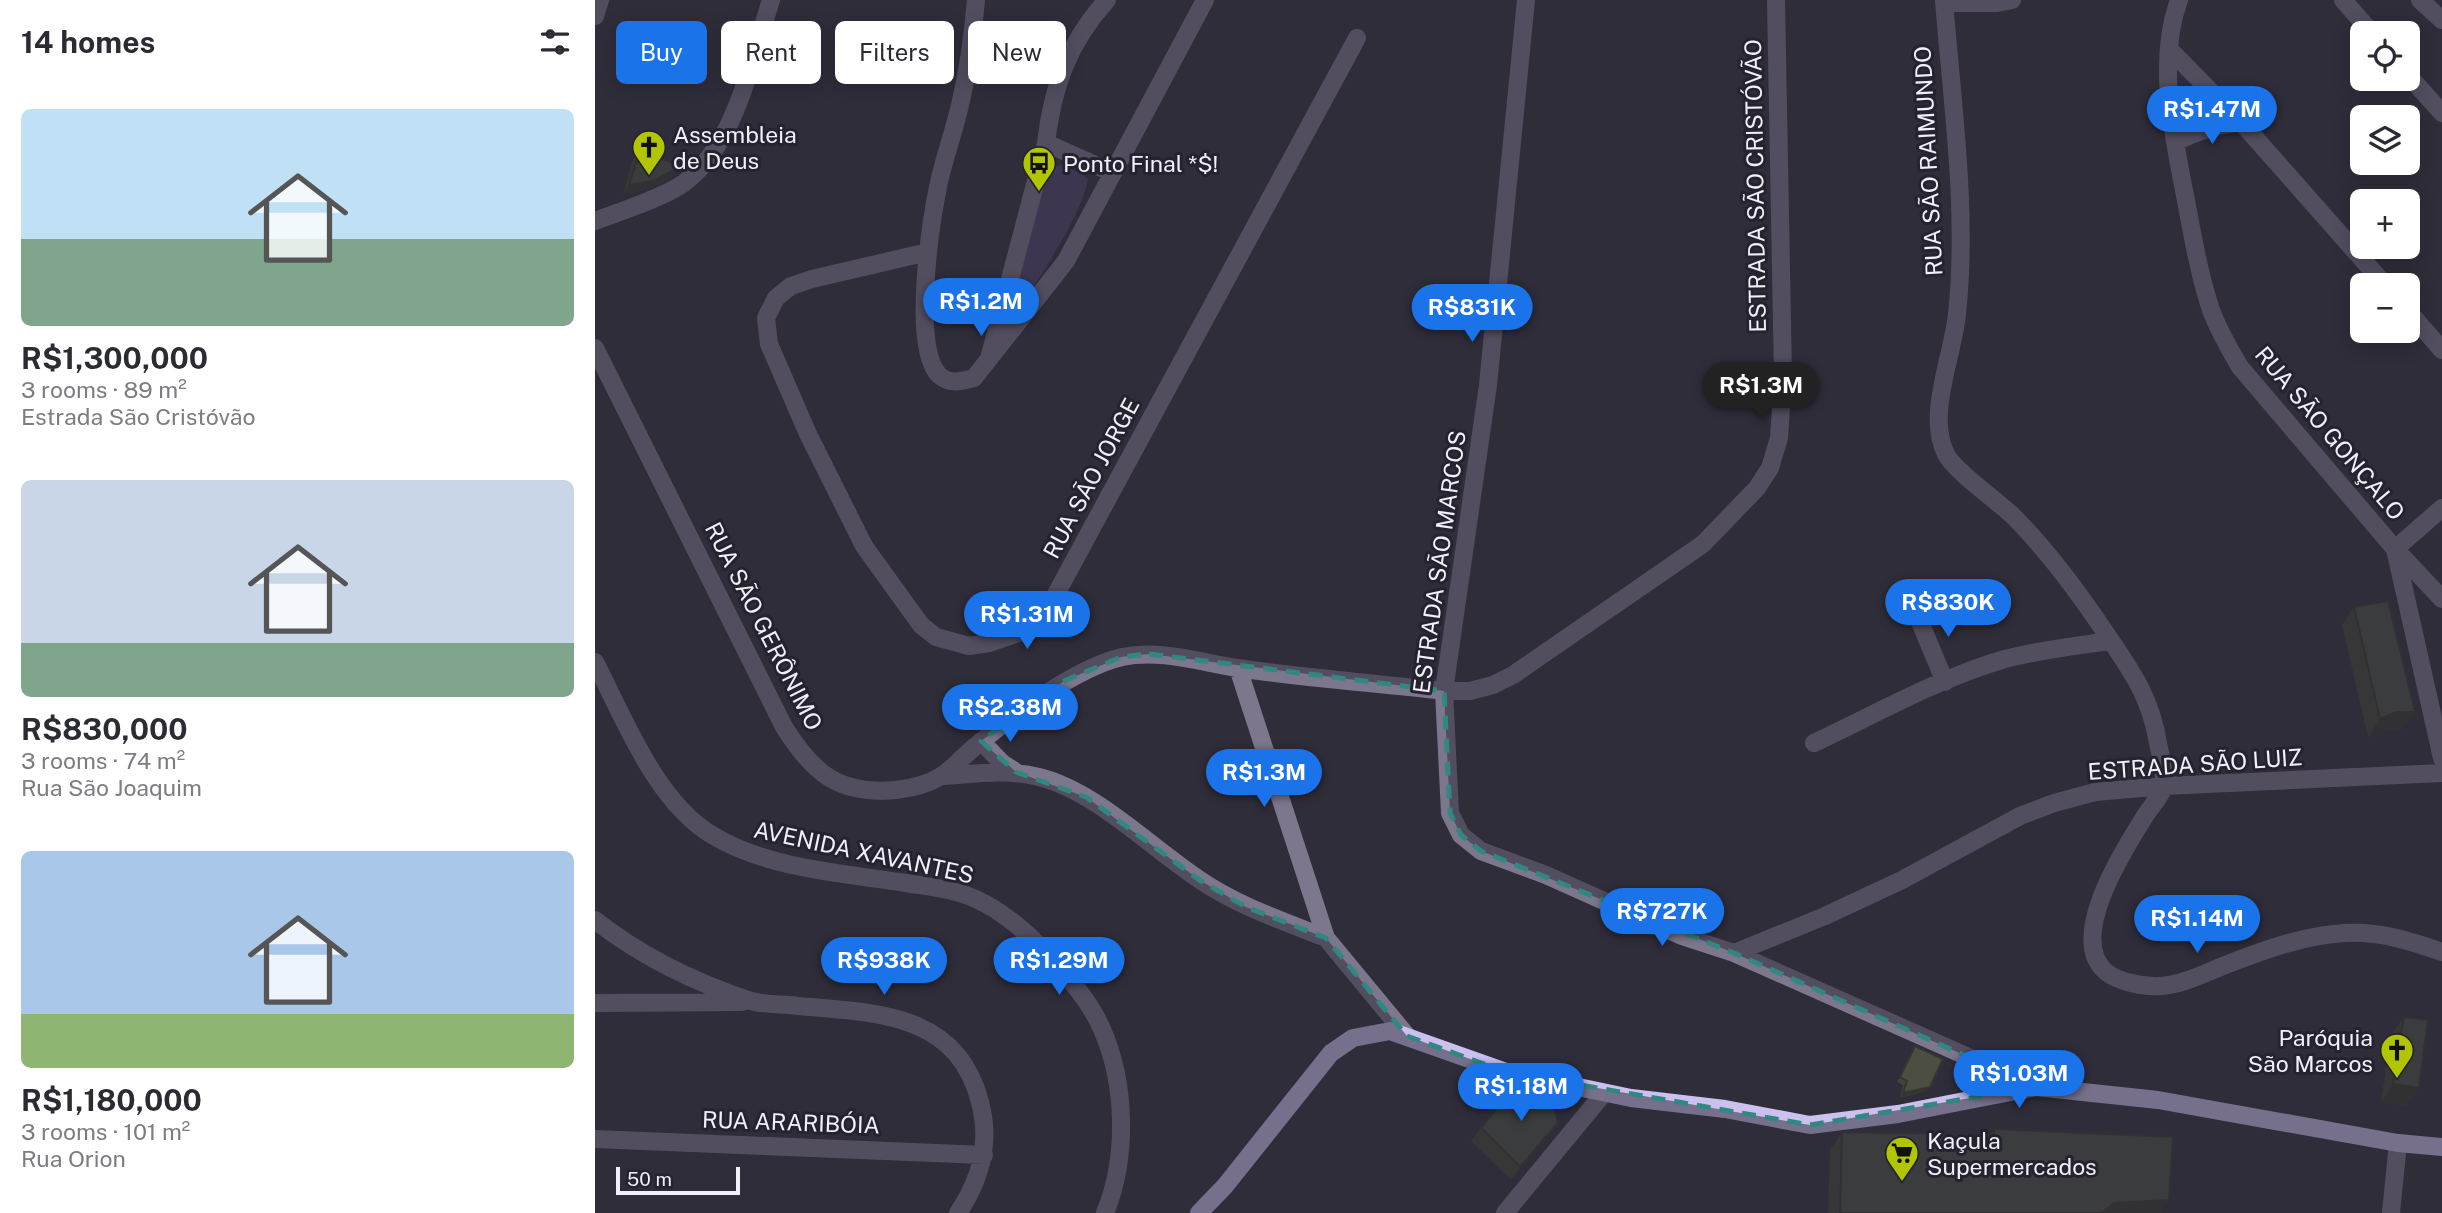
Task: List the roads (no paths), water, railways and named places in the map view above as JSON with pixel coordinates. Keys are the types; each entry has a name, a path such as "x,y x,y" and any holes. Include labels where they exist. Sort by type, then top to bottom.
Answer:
{"main road":[{"path":"1199,1213 1225,1186 1331,1052 1353,1038 1390,1031 1506,1072 1631,1098 1725,1109 1810,1125 1898,1114 2036,1087 2158,1100 2398,1143 2442,1147"}],"street":[{"path":"595,16 600,0"},
{"path":"595,221 683,184 707,163 722,141 742,90 771,0"},
{"path":"976,0 960,103 939,183 928,252 925,295 930,362 940,376 956,383 974,378 1066,261 1205,0"},
{"path":"989,360 1046,143 1049,114 1065,63 1073,44 1088,21 1107,0"},
{"name":"ESTRADA SÃO MARCOS","path":"1526,0 1487,385 1444,691 1450,813 1461,835 1481,851 1546,875 1682,936 1734,953 2036,1087"},
{"name":"ESTRADA SÃO CRISTÓVÃO","path":"1444,691 1470,691 1493,685 1513,675 1599,618 1703,544 1757,488 1770,468 1779,438 1783,377 1776,0"},
{"path":"1944,1 1997,3 2012,0"},
{"name":"RUA SÃO GONÇALO","path":"2179,0 2170,31 2169,89 2175,142 2197,261 2211,311 2223,339 2240,367 2395,549 2442,758"},
{"path":"2343,0 2361,21"},
{"path":"2420,0 2442,20"},
{"name":"RUA SÃO RAIMUNDO","path":"1944,1 1959,182 1962,256 1957,318 1940,407 1941,442 1947,458 2013,516 2056,563 2136,677 2151,711 2164,786"},
{"name":"RUA SÃO JORGE","path":"928,252 791,286 776,298 766,318 767,331 769,344 808,434 864,546 921,625 936,637 969,646 989,643 1021,632 1055,596 1357,38"},
{"path":"2170,50 2241,122 2374,273"},
{"path":"2420,88 2442,113"},
{"path":"2175,142 2217,124 2241,122"},
{"path":"1046,143 1113,173"},
{"path":"2420,325 2442,350"},
{"name":"RUA SÃO GERÔNIMO","path":"595,348 784,727 802,754 825,776 853,789 904,789 923,785 943,776 981,741 1064,681 1121,657 1149,654 1238,668 1444,691"},
{"path":"2442,508 2395,549 2442,599"},
{"path":"1915,610 1945,682"},
{"path":"1814,743 1945,682 2024,654 2111,641"},
{"name":"AVENIDA XAVANTES","path":"595,662 655,776 676,807 709,834 737,849 770,859 964,894 1002,914 1030,935 1070,979 1101,1026 1115,1070 1121,1117 1120,1157 1105,1213"},
{"path":"1238,668 1326,938 1408,1037"},
{"path":"981,741 1002,763 1016,772"},
{"path":"943,776 1016,772 1040,777 1086,797 1201,881 1246,907 1326,938"},
{"name":"ESTRADA SÃO LUIZ","path":"1734,953 1825,916 1902,880 2020,816 2095,792 2164,786 2442,774"},
{"path":"2164,786 2119,857 2100,898 2092,930 2094,953 2105,972 2135,985 2162,986 2308,938 2344,933 2382,933 2442,952"},
{"path":"595,920 626,945 672,970 754,1002"},
{"path":"595,1003 754,1002 855,1011 904,1020 930,1032 957,1052 972,1075 981,1105 986,1137 984,1155 971,1194 958,1213"},
{"path":"1505,1213 1604,1093"},
{"name":"RUA ARARIBÓIA","path":"595,1139 984,1155"},
{"path":"2391,1213 2398,1143"}],"place":[{"name":"Assembleia de Deus","path":"649,177"},
{"name":"Ponto Final *$!","path":"1039,193"},
{"name":"Paróquia São Marcos","path":"2397,1080"},
{"name":"Kaçula Supermercados","path":"1902,1183"}]}
